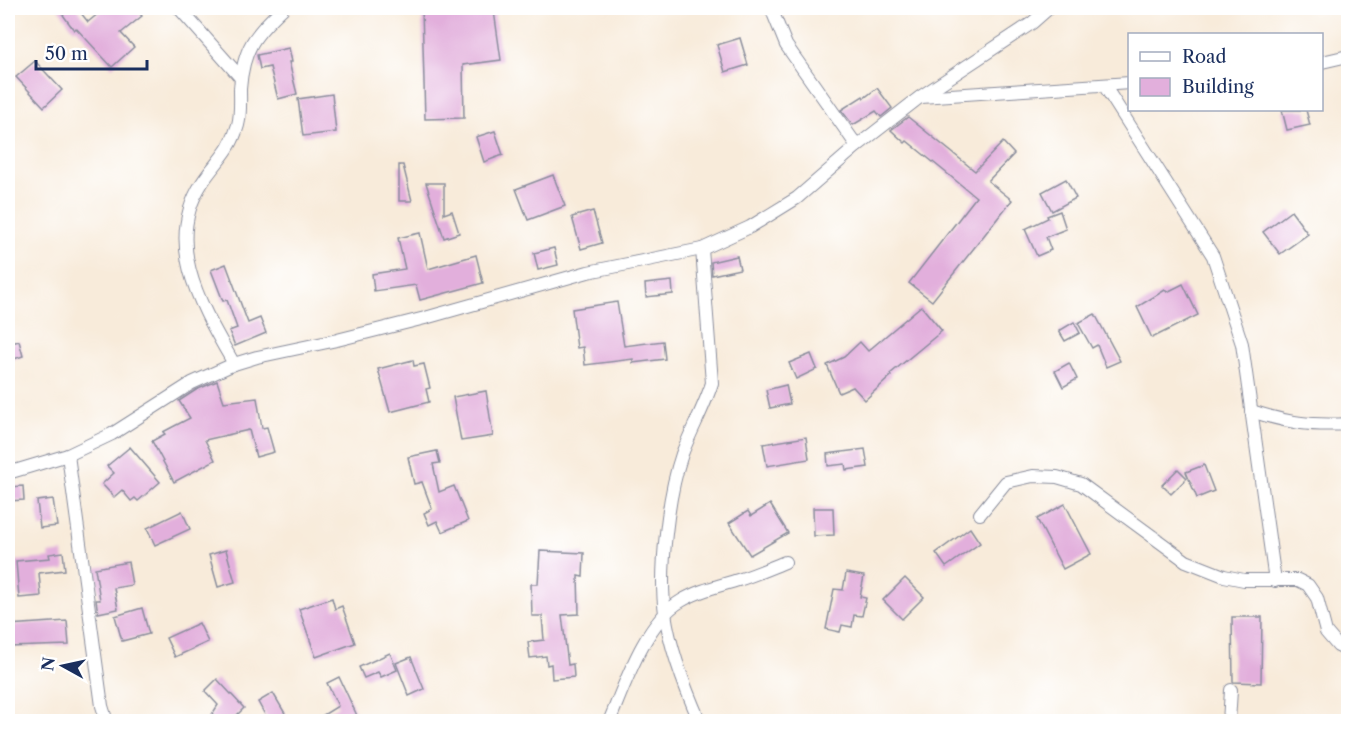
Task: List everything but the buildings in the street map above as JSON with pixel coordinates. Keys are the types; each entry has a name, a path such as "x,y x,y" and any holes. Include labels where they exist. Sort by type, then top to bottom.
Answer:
{"street":[{"path":"179,8 241,78"},
{"path":"234,364 203,309 190,272 184,244 188,213 202,183 227,152 239,123 241,78 246,53 260,30 283,8"},
{"path":"771,8 786,45 857,146"},
{"path":"8,474 68,454 112,434 192,383 234,364 425,318 588,272 702,249 750,226 796,198 920,97 1032,23 1049,8"},
{"path":"1323,62 1348,56"},
{"path":"920,97 1128,82"},
{"path":"1104,85 1213,256 1242,344 1275,581"},
{"path":"700,722 683,685 665,614 663,590 671,493 682,454 706,403 712,383 702,249"},
{"path":"1251,411 1284,422 1348,424"},
{"path":"68,454 102,706 107,722"},
{"path":"980,514 1006,482 1033,476 1057,477 1081,484 1186,561 1224,576 1244,580 1298,580 1308,585 1317,598 1326,632 1338,646 1348,651"},
{"path":"609,722 640,648 665,614 680,601 707,589 785,562"},
{"path":"1229,722 1231,690"}]}
